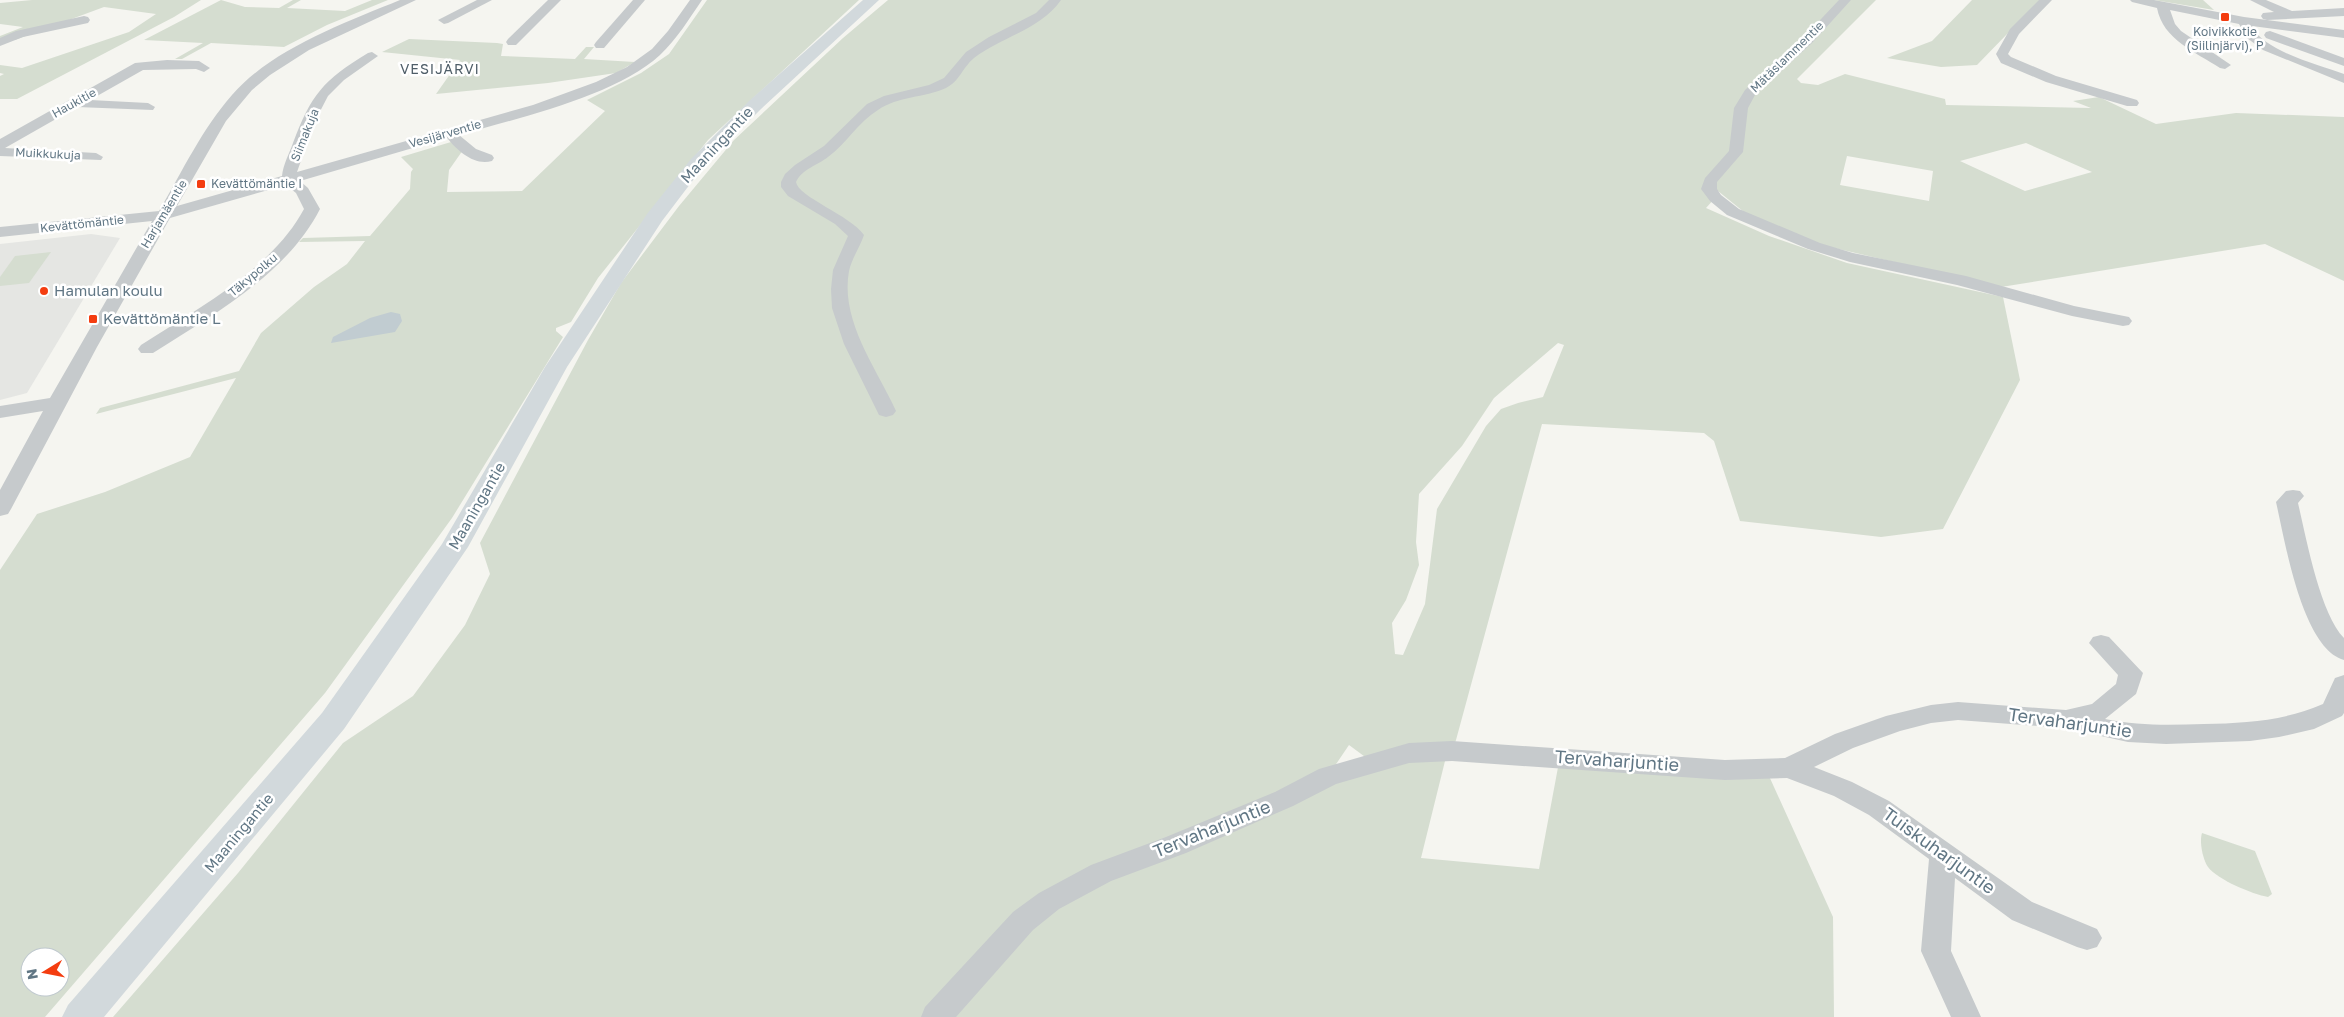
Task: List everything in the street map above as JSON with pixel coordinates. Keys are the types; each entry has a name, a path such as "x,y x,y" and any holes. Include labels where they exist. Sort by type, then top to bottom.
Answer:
{"main road":[{"name":"Maaningantie","path":"81,1017 333,721 454,546 556,367 609,284 654,218 690,171 755,105 872,0"}],"street":[{"name":"Harjamäentie","path":"0,509 56,403 163,215 228,110 245,89 271,68 300,49 336,31 410,0"},
{"path":"444,20 486,0"},
{"path":"512,42 555,0"},
{"path":"600,45 639,0"},
{"name":"Vesijärventie","path":"163,215 538,108 627,72 656,53 696,0"},
{"path":"886,411 849,335 844,318 841,299 841,270 856,235 852,228 832,214 807,203 790,189 788,183 792,174 826,152 870,108 904,93 949,82 958,73 962,63 982,46 1040,16 1048,10 1055,0"},
{"name":"Mätäslammentie","path":"1844,0 1808,40 1750,92 1740,108 1736,152 1710,182 1709,189 1715,198 1733,212 1814,246 1850,257 1960,280 2072,311 2122,321"},
{"path":"2046,0 2014,32 2002,54 2006,60 2051,79 2132,103"},
{"path":"2136,0 2230,19 2344,62"},
{"path":"2256,0 2290,14"},
{"path":"2163,6 2163,14 2178,36 2225,65"},
{"path":"2230,19 2344,12"},
{"path":"0,42 20,34 84,20"},
{"path":"2246,25 2344,34"},
{"path":"2246,25 2250,34 2268,47 2344,79"},
{"name":"Siimakuja","path":"288,179 314,108 323,93 341,76 372,56"},
{"name":"Haukitie","path":"0,145 145,62 198,65 204,68"},
{"path":"74,103 148,108"},
{"path":"450,133 472,154 478,158 487,158"},
{"name":"Muikkukuja","path":"0,152 96,157"},
{"name":"Täkypolku","path":"147,349 229,295 276,256 304,227 312,209 303,191 288,179"},
{"name":"Kevättömäntie","path":"0,232 163,215"},
{"path":"0,412 56,403"},
{"path":"2293,496 2287,502 2306,580 2327,635 2344,652"},
{"path":"2065,719 2100,711 2127,688 2131,673 2101,643"},
{"name":"Tervaharjuntie","path":"936,1017 1023,922 1049,901 1101,873 1284,799 1328,776 1409,752 1452,751 1649,762 1725,770 1789,768 1844,741 1896,722 1931,714 1958,711 2065,719 2128,733 2166,735 2250,732 2305,722 2333,710 2344,684"},
{"name":"Tuiskuharjuntie","path":"1789,768 1843,789 1878,808 2022,911 2088,938"},
{"path":"1943,853 1936,951 1966,1017"}],"shaded area":[{"path":"32,0 201,0 174,17 17,99 0,99 0,76 4,74 0,73 0,65 22,68 129,32 156,14 104,7 15,40 0,39 0,36 23,27 0,24 0,3"},
{"path":"221,0 245,7 279,8 293,0 301,0 287,8 345,11 372,0 388,0 327,25 284,47 211,43 182,59 175,59 203,43 144,40"},
{"path":"707,0 859,0 708,140 598,278 571,322 556,328 556,331 563,337 452,518 325,693 70,988 70,947 20,947 20,997 62,997 45,1017 0,1017 0,570 37,514 105,492 190,457 236,378 96,414 100,408 239,371 261,333 314,287 347,264 365,241 299,242 303,238 370,236 410,189 411,172 413,169 401,157 451,142 463,150 449,170 447,192 522,191 605,111 587,100 641,73 669,54"},
{"path":"888,0 1876,0 1797,79 1801,83 1818,85 1845,74 1945,99 1946,105 2091,108 2073,101 2099,97 2156,124 2236,113 2344,117 2344,281 2265,244 2001,287 1813,243 1744,212 1718,191 1715,198 1706,208 1769,236 1847,263 2003,297 2020,380 1943,529 1881,537 1740,521 1714,441 1704,433 1542,424 1456,740 1452,751 1446,757 1421,858 1539,869 1559,762 1769,776 1833,917 1834,1017 113,1017 238,873 343,743 413,696 465,625 490,574 480,543 588,340 621,283 679,206 734,140 843,38","holes":["2026,143 2092,172 2025,191 1960,161","1847,156 1933,171 1929,201 1840,185","1558,343 1564,345 1543,397 1501,409 1486,426 1437,509 1425,604 1403,655 1395,654 1392,623 1406,600 1419,565 1416,542 1419,494 1462,446 1494,398","1349,745 1372,762 1328,776"]},
{"path":"1972,0 2040,0 1977,65 1941,67 1887,58 1932,41"},
{"path":"2154,0 2203,0 2214,10"},
{"path":"409,39 503,44 501,56 575,59 586,47 594,47 584,59 635,62 616,73 548,83 436,94 460,60 382,52"},
{"name":"Hamulan koulu","path":"91,234 120,238 27,393 0,400 0,244"},
{"path":"51,252 29,283 0,286 0,277 15,256"},
{"path":"391,312 400,314 402,321 395,332 331,343 333,337 370,318"},
{"path":"2202,833 2255,851 2272,894 2268,897 2253,893 2236,886 2213,872 2206,864 2203,856 2201,846"}],"place":[{"name":"Koivikkotie (Siilinjärvi), P","path":"2225,17"},
{"name":"Kevättömäntie I","path":"201,184"},
{"name":"Hamulan koulu","path":"44,291"},
{"name":"Kevättömäntie L","path":"93,319"}],"district":[{"name":"VESIJÄRVI","path":"440,69"}]}
